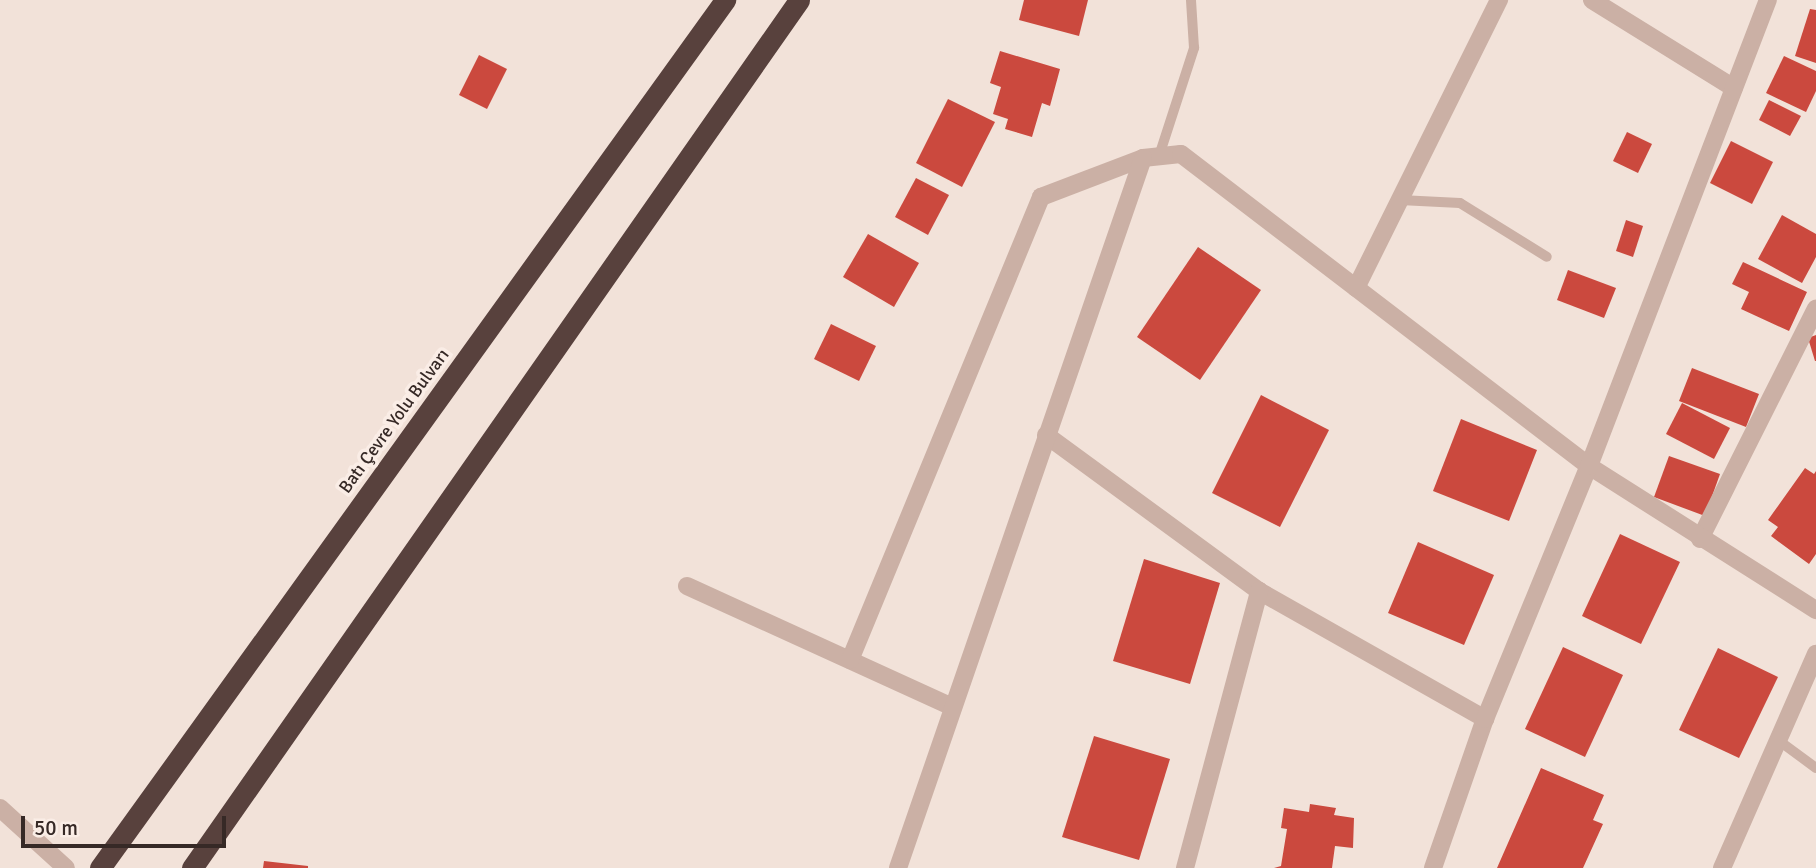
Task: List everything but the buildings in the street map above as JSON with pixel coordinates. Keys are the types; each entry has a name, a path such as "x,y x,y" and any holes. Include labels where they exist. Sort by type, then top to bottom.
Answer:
{"highway":[{"name":"Batı Çevre Yolu Bulvarı","path":"100,868 725,0"},
{"path":"192,868 799,0"}],"street":[{"path":"1356,288 1499,0"},
{"path":"1592,0 1734,88"},
{"path":"1433,868 1485,719 1589,466 1768,0"},
{"path":"849,660 1041,197 1151,157 1181,154 1589,466 1700,539 1816,610"},
{"path":"898,868 1046,435 1151,157"},
{"path":"1700,539 1816,308"},
{"path":"1046,435 1259,591 1485,719"},
{"path":"687,586 953,707"},
{"path":"1185,868 1259,591"},
{"path":"1722,868 1816,654"},
{"path":"0,808 66,868"}],"lane":[{"path":"1151,157 1195,48 1191,0"},
{"path":"1400,200 1460,203 1547,257"},
{"path":"1778,740 1816,768"}]}
